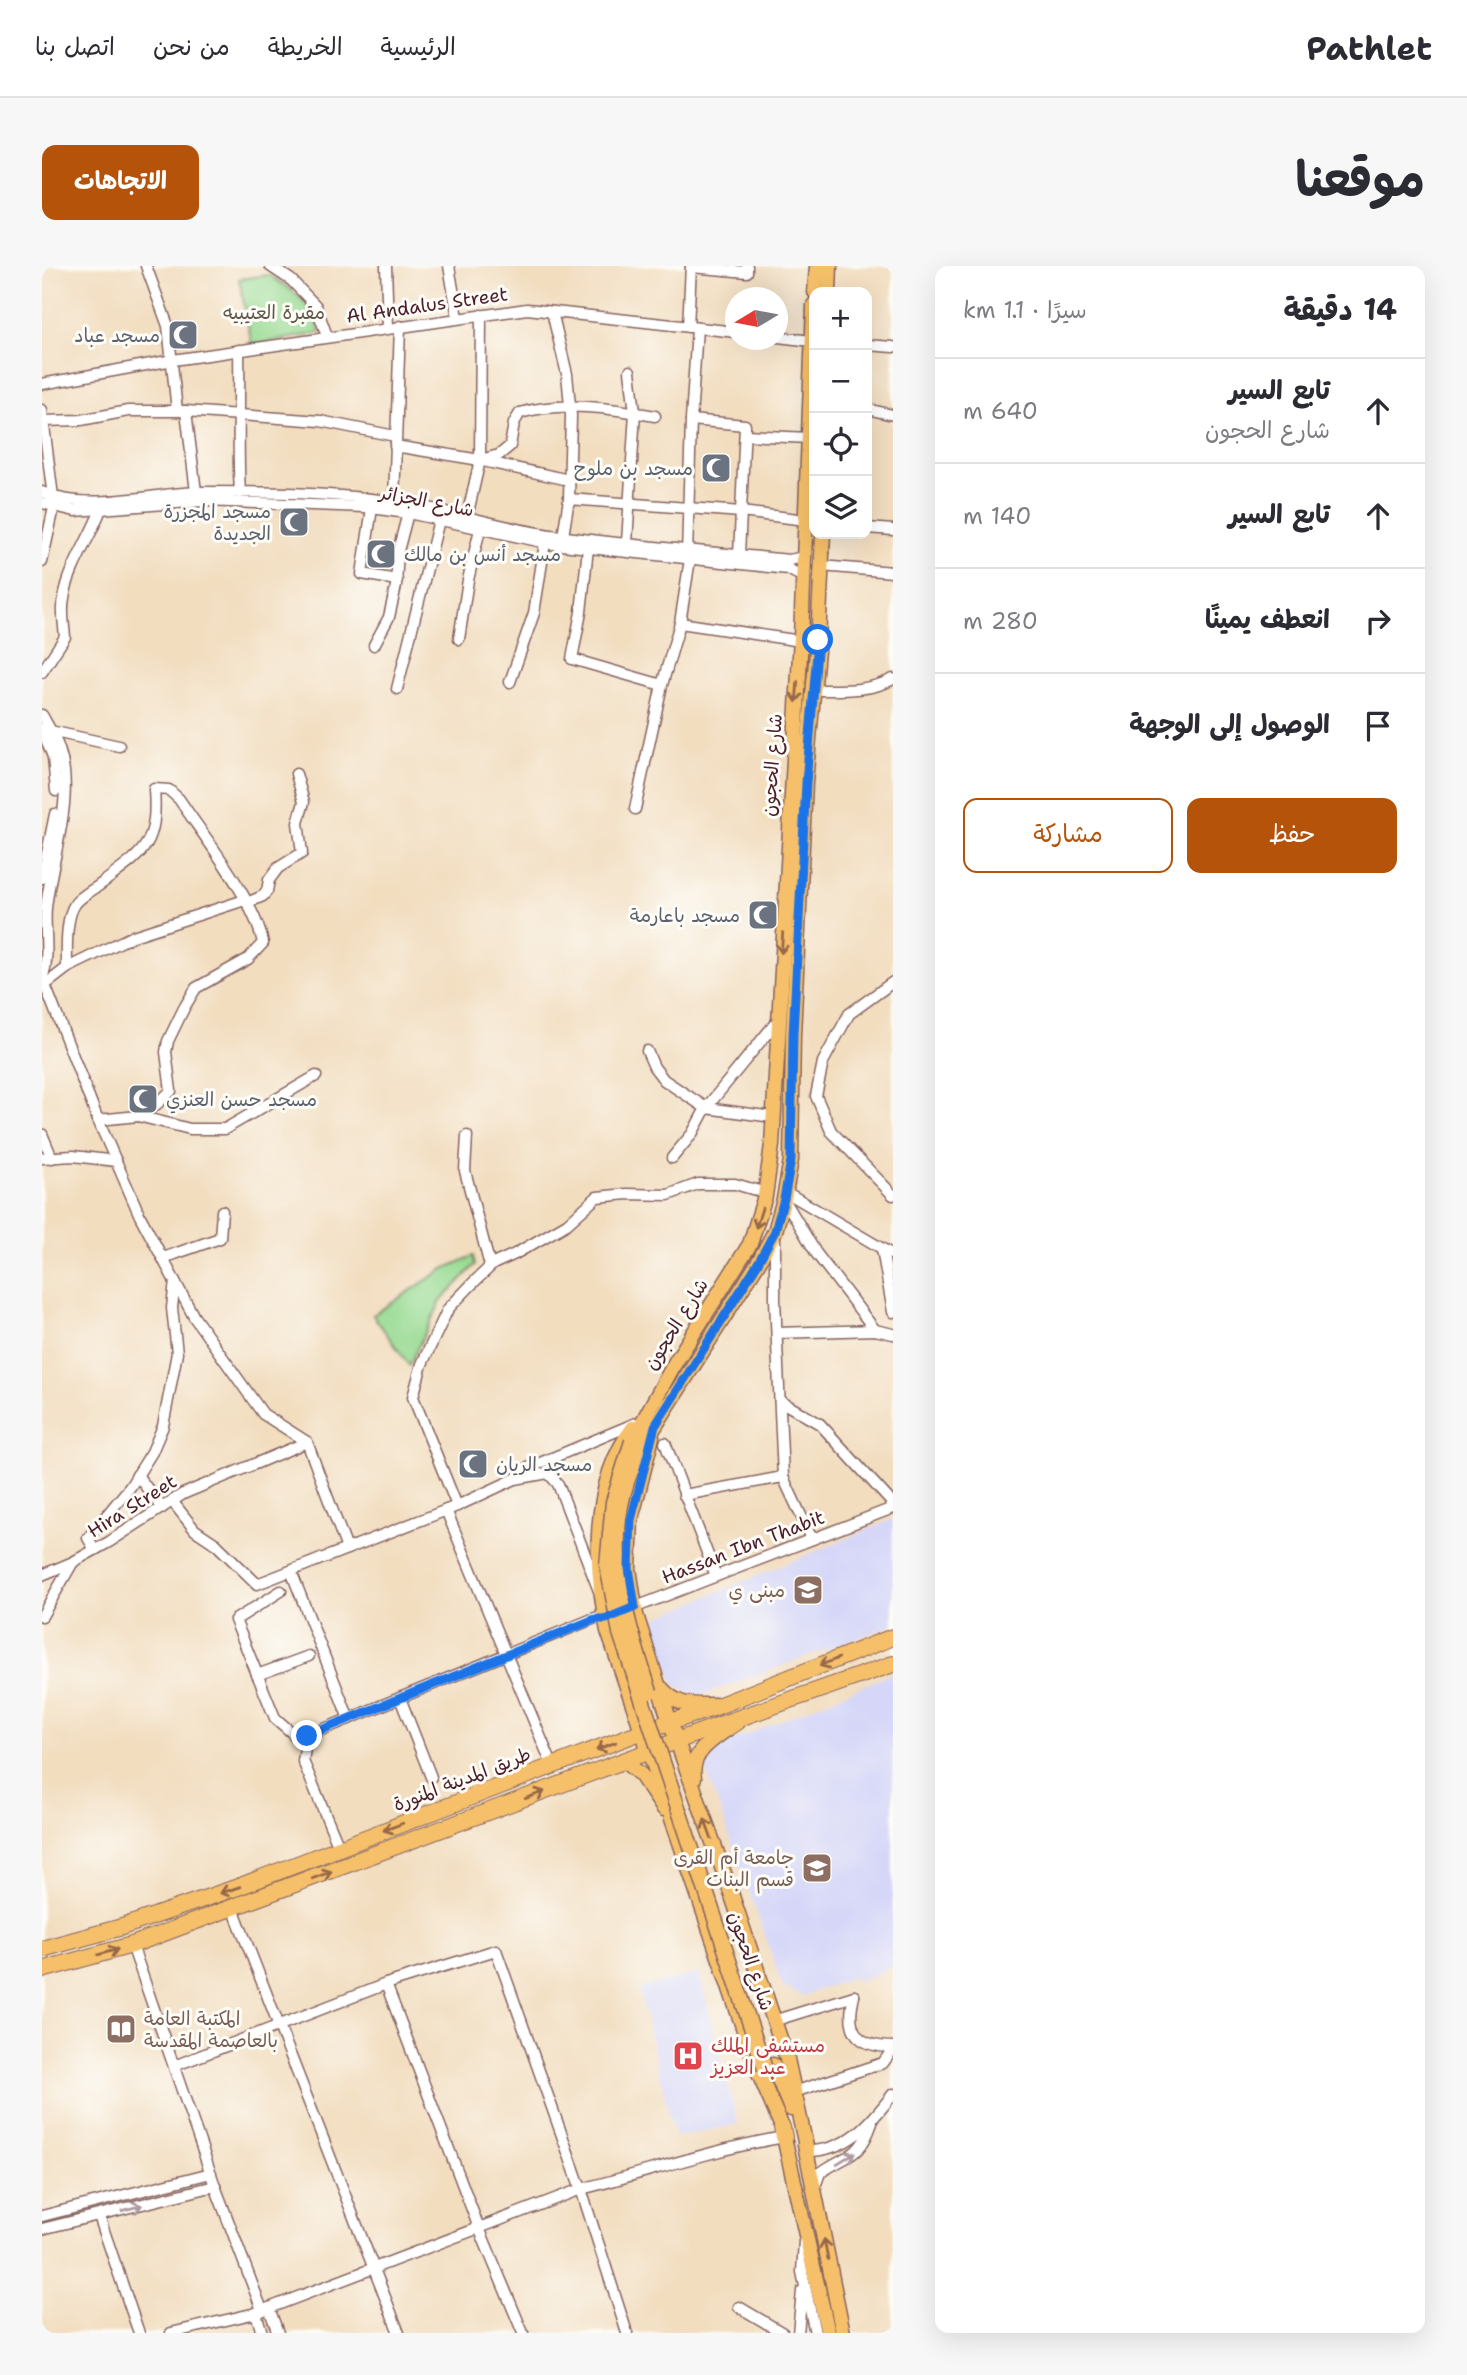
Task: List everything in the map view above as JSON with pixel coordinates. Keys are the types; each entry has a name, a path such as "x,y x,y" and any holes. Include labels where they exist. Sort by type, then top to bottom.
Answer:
{"highway":[{"name":"طريق المدينة المنورة","path":"42,1949 143,1920 238,1887 643,1731 721,1705 893,1637"},
{"path":"42,1970 132,1945 893,1664"}],"main road":[{"path":"815,287 817,266"},
{"path":"829,287 830,266"},
{"name":"شارع الحجون","path":"811,413 812,350"},
{"name":"شارع الحجون","path":"809,458 801,641 773,1117 766,1193 750,1244 657,1396 613,1502 607,1566 620,1633 769,2067 807,2151 839,2316 845,2333"},
{"name":"شارع الحجون","path":"637,1444 655,1426 758,1263 775,1231 785,1195 791,1160 793,1035 805,796 823,539"},
{"path":"657,1396 623,1441 610,1468 599,1532 600,1593 643,1731 759,2074 783,2132"},
{"path":"655,1426 631,1520 629,1568 635,1607 670,1722 787,2059 807,2151"},
{"path":"658,1685 673,1701 721,1705"},
{"path":"699,1804 692,1770 700,1751 747,1716"},
{"path":"625,1762 641,1775 675,1825"},
{"name":"شارع الحجون","path":"769,2067 828,2333"}],"street":[{"path":"146,266 168,326 196,492"},
{"path":"270,266 291,280 316,306 327,336"},
{"path":"291,280 293,266"},
{"path":"386,266 388,328"},
{"path":"449,266 458,318"},
{"path":"635,809 680,623 688,556 693,327 691,266 747,272 747,266"},
{"name":"Al Andalus Street","path":"42,384 327,336 527,309 725,331"},
{"path":"552,312 567,373 570,407 569,499 563,536"},
{"path":"467,517 480,460 481,315"},
{"path":"394,502 400,326"},
{"path":"788,338 809,341"},
{"path":"872,345 893,347"},
{"path":"239,350 240,493"},
{"path":"627,543 635,412 630,371"},
{"path":"480,460 499,455 510,446 514,423 520,413 538,408 570,407 655,416"},
{"path":"872,410 893,415"},
{"path":"42,562 47,501 43,417 81,420 128,411 181,411 320,421 395,441 569,480"},
{"path":"691,420 746,425 739,555"},
{"path":"745,435 809,438"},
{"name":"شارع الجزائر","path":"47,501 75,502 196,492 348,497 394,502 563,536 627,543 688,556 739,555 793,561 804,557"},
{"path":"569,499 689,507 806,520"},
{"name":"شارع الجزائر","path":"47,501 75,511 203,501 372,508 408,513 545,543 688,556 788,569 803,576"},
{"path":"372,508 362,574 397,580"},
{"path":"42,672 65,638 64,598 72,573 93,533 101,509"},
{"path":"374,645 389,617 397,580 398,551 408,513"},
{"path":"397,689 439,520"},
{"path":"872,528 893,530"},
{"path":"459,639 468,580 480,529"},
{"path":"510,682 534,613 545,543"},
{"path":"588,548 581,612 572,659 663,685"},
{"path":"821,566 893,572"},
{"path":"680,623 801,641"},
{"path":"814,690 849,691 877,686 893,679"},
{"path":"42,715 55,766 55,816 42,877"},
{"path":"46,730 118,746"},
{"path":"46,730 62,758 63,796 57,853 47,905 44,978 98,1121 194,1317 263,1414 307,1443 347,1549"},
{"path":"42,765 55,766"},
{"path":"44,978 133,936 246,902 267,892 269,880 278,868 302,853 298,823 304,802 296,774"},
{"path":"67,968 67,933 74,905 138,856 152,835 154,789 169,790 179,799 246,902 260,927 263,943 248,959 196,988 168,1041 166,1052 171,1091 138,1116"},
{"path":"42,816 55,816"},
{"path":"893,982 849,1014 823,1062 816,1096 831,1130 893,1195"},
{"path":"672,1158 691,1134 706,1108 778,1020"},
{"path":"647,1051 664,1080 706,1108 773,1117"},
{"path":"98,1121 138,1116 190,1129 225,1129 316,1076"},
{"path":"42,1134 47,1158 73,1156 116,1161"},
{"path":"467,1136 466,1171 490,1266"},
{"path":"553,1767 507,1654 413,1397 422,1364 448,1309 490,1266 567,1224 597,1197 627,1194 668,1195 698,1184 735,1184 766,1193"},
{"path":"785,1195 893,1255"},
{"path":"785,1195 816,1253 875,1330"},
{"path":"163,1258 220,1238 222,1211"},
{"path":"775,1231 783,1477 812,1539"},
{"path":"882,1249 893,1312"},
{"path":"95,1550 88,1538 137,1475 152,1452 163,1426 177,1353 172,1308 175,1281"},
{"path":"777,1333 875,1330 893,1334"},
{"path":"780,1401 820,1424 893,1506"},
{"path":"515,1479 528,1468 636,1423"},
{"name":"Hira Street","path":"42,1575 95,1550 183,1494 307,1443"},
{"path":"665,1443 716,1576"},
{"path":"172,1501 194,1530 216,1544 257,1584 452,1508 515,1479 548,1473 558,1483 600,1593"},
{"path":"137,1475 162,1508"},
{"path":"684,1495 783,1477"},
{"name":"Hassan Ibn Thabit","path":"306,1745 307,1736 507,1654 595,1619 606,1619 893,1506"},
{"path":"42,1616 73,1562"},
{"path":"291,1571 349,1719"},
{"path":"281,1591 235,1620 275,1718 306,1745 303,1761 339,1847"},
{"path":"257,1675 309,1656"},
{"path":"400,1698 431,1777"},
{"path":"233,1908 399,2333"},
{"path":"132,1945 215,2186 262,2310 278,2333"},
{"path":"174,2066 386,1984 496,1950 580,2189 627,2333"},
{"path":"386,1984 523,2333"},
{"path":"773,2021 854,1996 849,2016 855,2033 873,2047 893,2048"},
{"path":"794,2092 883,2063 893,2048"},
{"path":"807,2151 821,2151 844,2144 873,2121 893,2094"},
{"path":"814,2189 820,2173 865,2144 873,2121"},
{"path":"171,2333 262,2310 580,2189 657,2170 783,2132"},
{"path":"42,2216 211,2173"},
{"path":"42,2230 215,2186"},
{"path":"99,2216 139,2333"},
{"path":"805,2231 802,2272 815,2333"},
{"path":"798,2333 803,2280"},
{"path":"738,2307 783,2333"},
{"path":"262,2310 262,2333"}],"shaded area":[{"name":"مبنى ي","path":"893,1519 893,1625 697,1697 674,1684 651,1620"},
{"name":"جامعة أم القرى قسم البنات","path":"893,1673 893,1966 858,1982 853,1977 803,1996 783,1987 706,1770 718,1747"},
{"name":"مستشفى الملك عبد العزيز","path":"699,1973 738,2124 675,2137 639,1989"}],"green space":[{"name":"مقبرة العتيبيه","path":"269,275 301,298 321,333 252,345 239,279"},
{"path":"473,1256 475,1265 441,1301 409,1365 373,1315 444,1269"}],"place":[{"name":"مسجد عباد","path":"183,335"},
{"name":"مسجد بن ملوح","path":"716,468"},
{"name":"مسجد المجزرة الجديدة","path":"294,522"},
{"name":"مسجد أنس بن مالك","path":"381,554"},
{"name":"مسجد باعارمة","path":"763,915"},
{"name":"مسجد حسن العنزي","path":"143,1099"},
{"name":"مسجد الريان","path":"473,1464"},
{"name":"مبنى ي","path":"808,1590"},
{"name":"جامعة أم القرى قسم البنات","path":"817,1868"},
{"name":"المكتبة العامة بالعاصمة المقدسة","path":"121,2029"},
{"name":"مستشفى الملك عبد العزيز","path":"688,2056"}],"route":[{"path":"307,1736 595,1619 606,1619 635,1607 629,1568 631,1520 655,1426 758,1263 775,1231 784,1199 791,1160 793,1035 806,783 818,640"}]}
